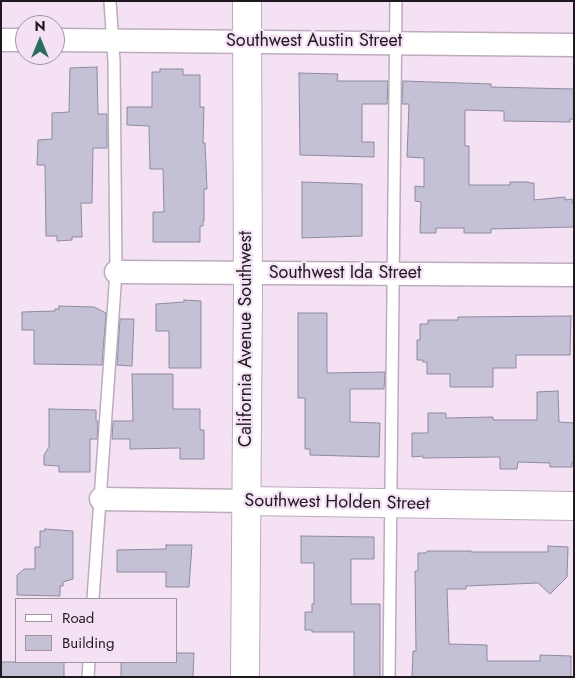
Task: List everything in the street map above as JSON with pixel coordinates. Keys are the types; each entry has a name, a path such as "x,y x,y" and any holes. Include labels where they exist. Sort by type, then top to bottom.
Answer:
{"main road":[{"name":"California Avenue Southwest","path":"245,677 248,274 247,1"},
{"name":"Southwest Holden Street","path":"247,501 574,506"}],"street":[{"path":"1,40 15,40"},
{"name":"Southwest Austin Street","path":"65,40 574,45"},
{"name":"Southwest Ida Street","path":"116,272 574,275"},
{"name":"Southwest Holden Street","path":"101,499 247,501"}],"lane":[{"path":"93,598 116,272 114,61 110,1"},
{"path":"389,677 396,1"},
{"path":"88,677 89,663"}],"building":[{"path":"97,67 98,114 107,114 107,148 93,148 92,203 81,203 82,237 72,237 72,240 57,241 57,236 46,236 45,165 37,165 38,140 52,139 52,113 69,112 70,68"},
{"path":"160,69 183,69 183,75 200,75 200,107 204,107 203,143 205,143 207,189 204,189 204,221 203,226 200,226 200,242 153,242 153,212 164,212 163,169 150,169 149,126 127,125 127,107 152,107 152,72 160,72"},
{"path":"299,73 338,74 337,81 388,81 387,104 362,104 362,142 374,142 374,157 300,155"},
{"path":"403,81 491,84 491,87 574,89 574,119 570,119 570,122 504,121 504,111 465,110 465,146 469,146 469,185 510,185 510,182 534,183 534,200 565,197 565,200 572,199 572,203 574,203 574,227 491,229 491,233 464,233 464,228 436,228 436,233 420,233 421,202 415,201 415,186 424,187 424,158 407,157 409,104 402,104"},
{"path":"302,182 362,184 362,236 302,238"},
{"path":"184,300 201,301 201,368 169,368 169,331 156,331 156,304 184,302"},
{"path":"59,306 94,307 106,313 102,365 34,364 34,330 22,330 22,312 55,311 55,309 59,309"},
{"path":"298,313 327,313 327,373 385,372 384,389 350,389 350,422 380,423 379,457 310,455 310,449 305,449 305,398 298,398"},
{"path":"571,316 570,355 516,355 516,368 493,368 493,387 450,387 450,374 427,374 427,362 417,360 417,340 420,340 420,324 428,324 428,320 458,320 458,317"},
{"path":"120,319 134,319 132,366 117,365"},
{"path":"132,374 173,374 173,409 200,409 200,430 204,430 204,459 180,459 180,448 130,449 130,439 112,439 113,421 133,421"},
{"path":"558,391 559,422 574,423 574,462 572,462 572,467 550,467 550,463 518,462 517,469 500,469 500,457 412,457 412,433 428,433 428,413 446,413 446,418 493,417 493,420 537,420 537,392"},
{"path":"49,409 96,410 96,421 98,421 97,439 90,439 90,472 59,472 59,466 44,465 44,455 49,447"},
{"path":"45,529 73,531 73,579 63,582 63,586 60,586 60,596 17,595 17,575 24,569 35,569 35,547 40,547 40,531 45,531"},
{"path":"301,536 374,537 374,559 351,559 351,604 380,604 380,677 354,677 354,632 312,632 312,630 305,630 305,612 312,612 312,604 314,604 314,563 301,563"},
{"path":"166,545 192,545 189,587 166,587 166,572 117,572 117,550 166,549"},
{"path":"548,546 568,547 567,577 550,594 538,583 466,586 466,589 447,589 449,644 487,645 487,661 540,661 540,655 571,656 571,677 412,677 413,651 416,651 415,571 418,571 418,553 426,553 427,551 548,552"},
{"path":"178,653 194,653 193,677 121,677 121,663 178,663"},
{"path":"1,662 64,663 64,677 1,677"}]}
